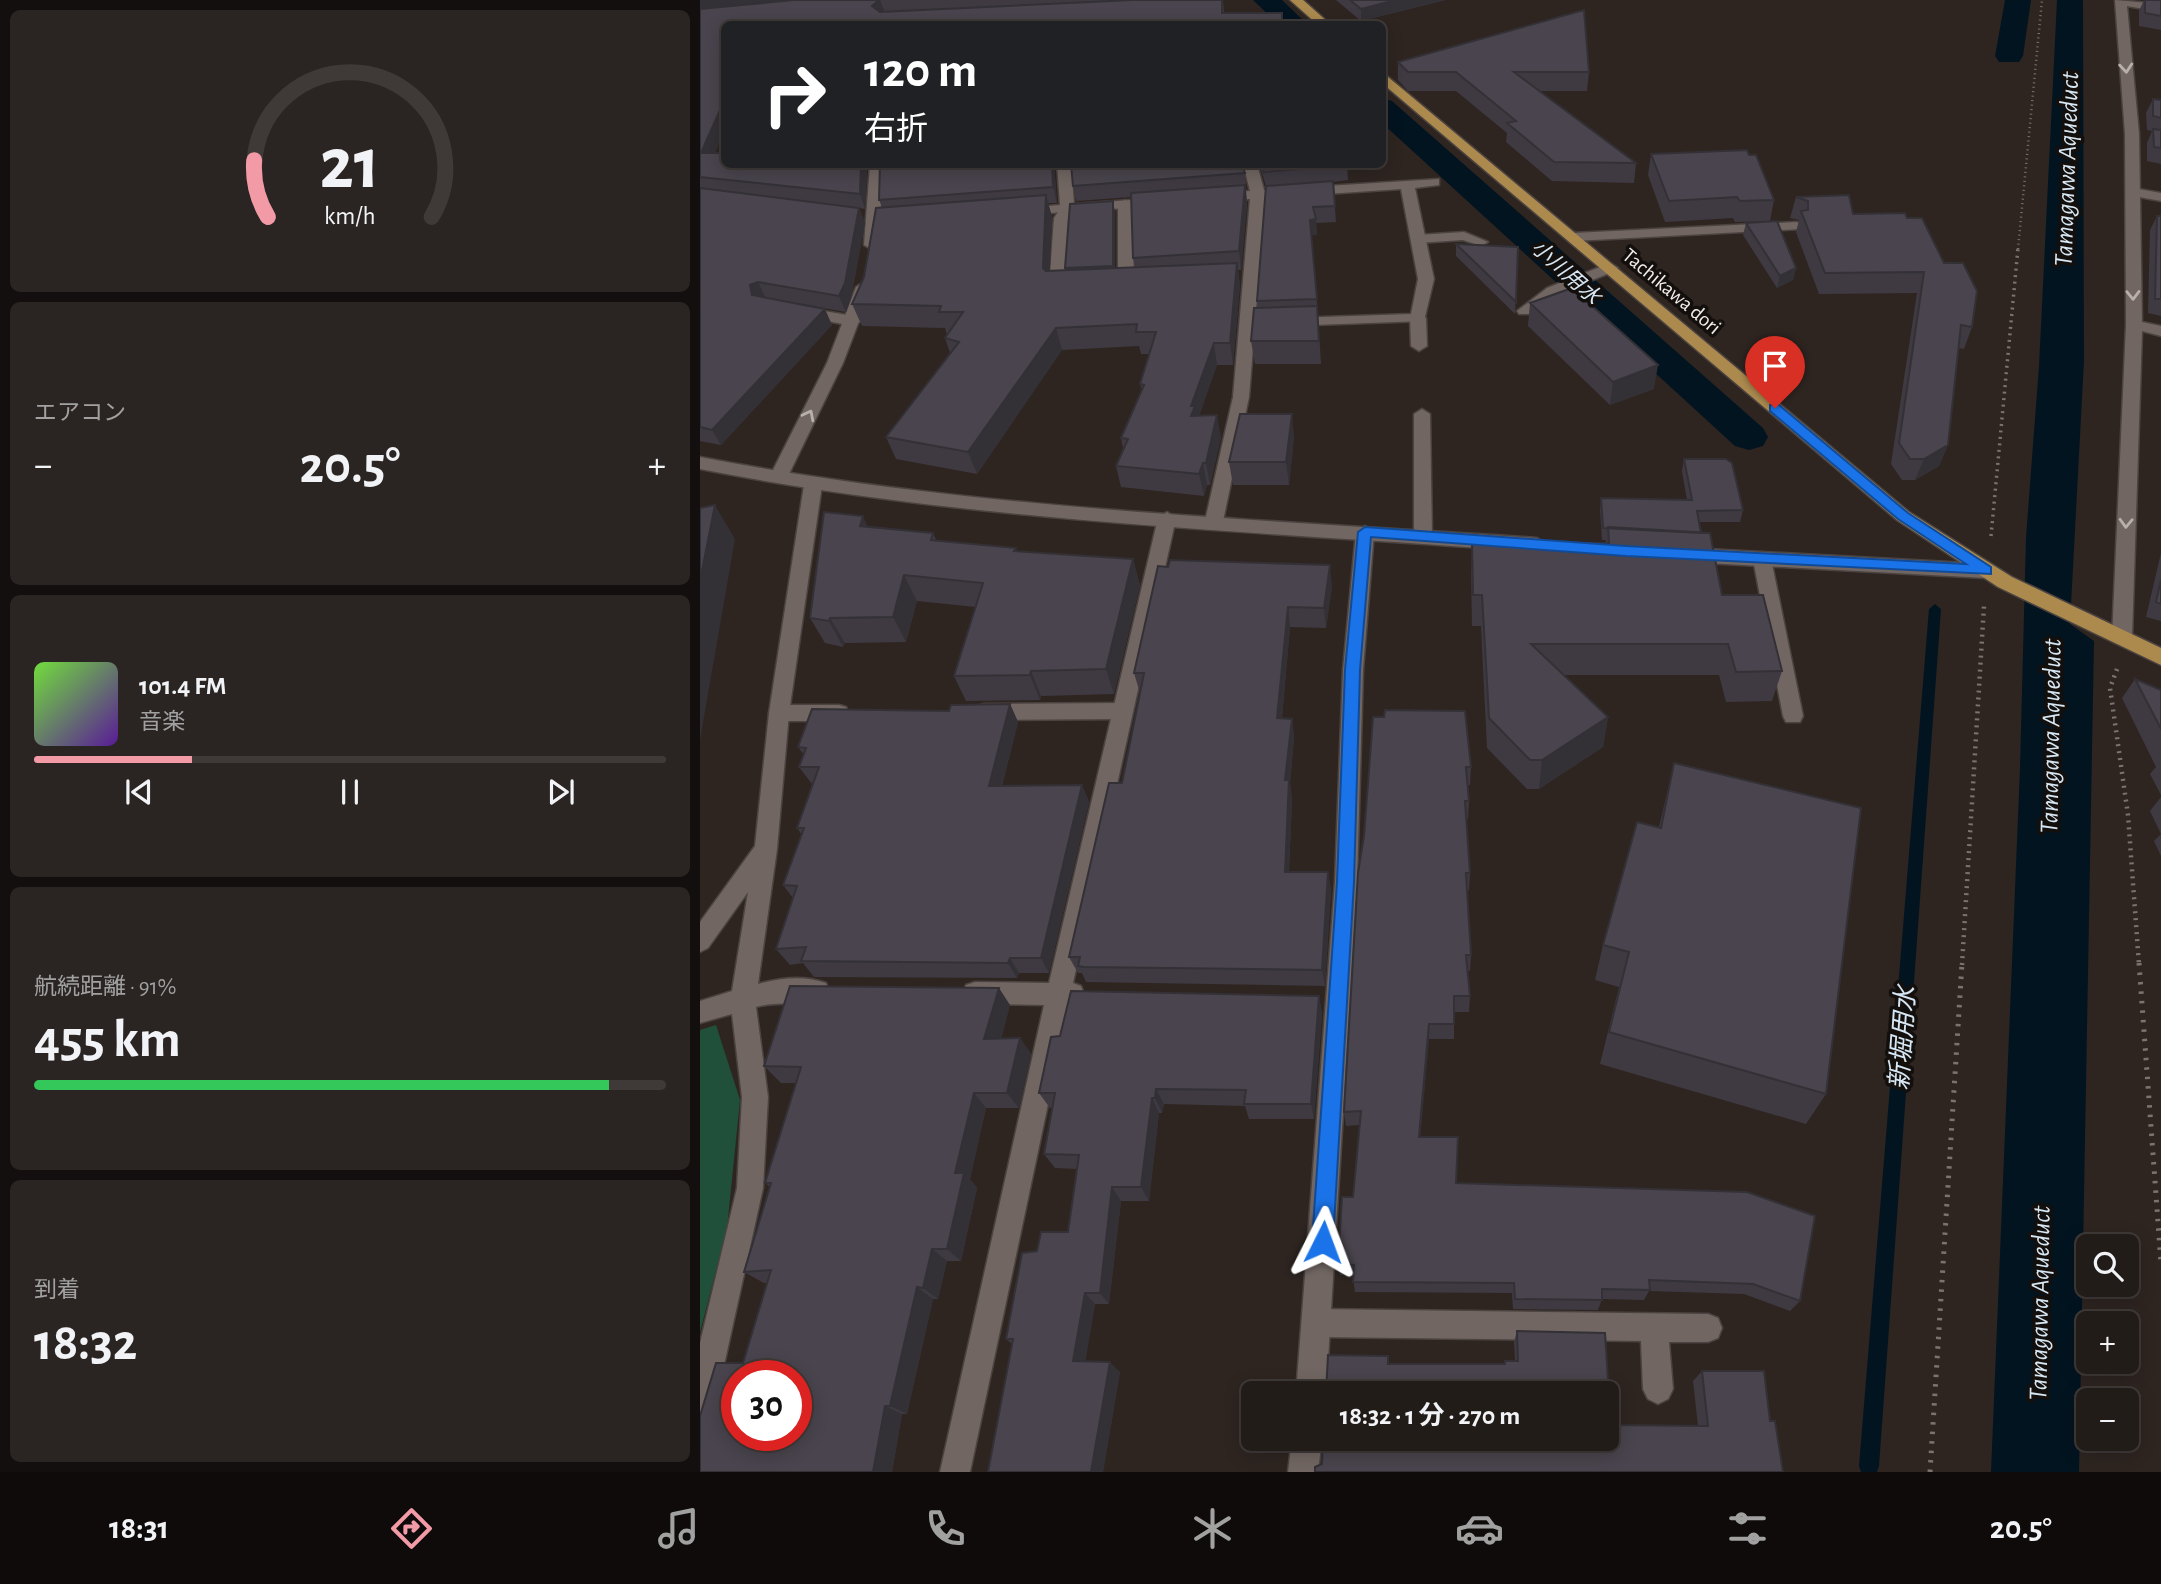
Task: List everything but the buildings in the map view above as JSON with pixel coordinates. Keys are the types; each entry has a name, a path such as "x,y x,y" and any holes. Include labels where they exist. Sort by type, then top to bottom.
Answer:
{"main road":[{"path":"1296,0 1320,21"},
{"name":"Tachikawa dori","path":"1386,79 1903,516 2005,582 2115,634"},
{"path":"2115,634 2161,657"}],"street":[{"path":"2115,634 2134,325 2132,134 2121,1 2161,8"},
{"path":"2132,134 2151,137"},
{"path":"779,476 862,299 874,219 877,168"},
{"path":"1064,168 1067,209 1061,218 1057,287 1085,286"},
{"path":"1214,521 1241,397 1261,325 1245,278 1258,193 1251,168"},
{"path":"1205,198 1434,182"},
{"path":"1407,185 1426,279 1418,318 1419,346"},
{"path":"2133,192 2161,197"},
{"path":"1012,213 1179,200"},
{"path":"1125,204 1120,284 1154,283"},
{"path":"1574,237 1796,226"},
{"path":"1418,239 1464,236 1481,242"},
{"path":"1525,311 1552,291 1610,268"},
{"path":"790,310 853,321"},
{"path":"1261,325 1418,318"},
{"path":"2134,325 2161,331"},
{"path":"1422,414 1423,536"},
{"path":"700,463 779,476 813,485 1061,511 1558,546"},
{"path":"700,1405 750,1188 755,1097 743,1002 766,849 779,713 813,485"},
{"path":"955,1472 1062,992 1066,961 1167,518"},
{"path":"1312,1381 1346,882 1353,670 1365,532"},
{"path":"1667,554 1986,570"},
{"path":"1762,559 1793,716"},
{"path":"958,712 1123,710"},
{"path":"779,713 861,712"},
{"path":"700,941 766,849"},
{"path":"700,1012 743,1002 776,990 844,991"},
{"path":"951,992 1062,992 1092,997"},
{"path":"1310,999 1337,1000"},
{"path":"1318,1323 1708,1328"},
{"path":"1654,1327 1658,1390"},
{"path":"1303,1472 1305,1451"}],"path":[{"path":"1990,544 2042,0"},
{"path":"1930,1472 1984,606"},
{"path":"2118,669 2110,688 2128,815 2161,1263"}],"green space":[{"path":"716,1025 740,1100 727,1228 700,1332 700,1030"}],"water":[{"name":"Tamagawa Aqueduct","path":"2057,0 2083,0 2084,361 2070,624 2094,641 2083,1234 2076,1234 2076,1297 2082,1297 2082,1311 2076,1311 2076,1374 2081,1374 2081,1388 2076,1388 2076,1451 2079,1451 2079,1472 1991,1472 2020,768 2026,537 2039,366"}],"waterway":[{"name":"小川用水","path":"1266,0 1290,21"},
{"name":"新堀用水","path":"2009,56 2018,0"},
{"name":"小川用水","path":"1386,111 1749,437"},
{"name":"新堀用水","path":"1869,1466 1935,609"}],"route":[{"path":"1323,1242 1346,882 1353,670 1365,532 1626,551 1986,570 1903,516 1775,408"}]}
